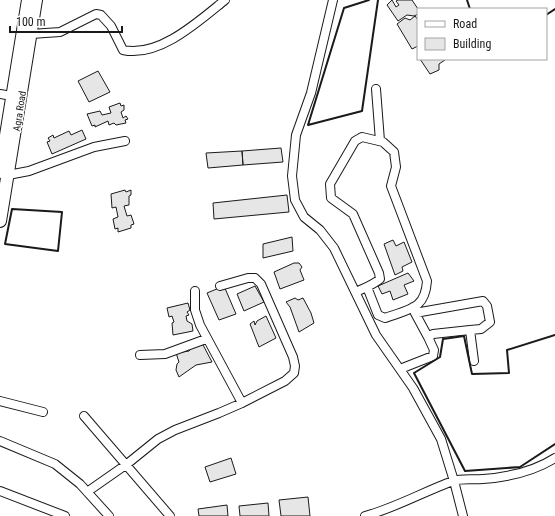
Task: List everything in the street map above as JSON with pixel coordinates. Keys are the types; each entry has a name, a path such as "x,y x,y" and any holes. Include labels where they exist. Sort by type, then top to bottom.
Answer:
{"highway":[{"name":"Agra Road","path":"0,221 12,96 28,0"},
{"name":"Agra Road","path":"4,173 31,34 36,0"}],"street":[{"path":"31,34 60,32 96,14 101,15 111,26 123,50 141,51 177,36 225,0"},
{"path":"333,0 311,93 296,135 292,176 295,200 304,217 320,230 334,248 376,335 413,388 441,440 463,516"},
{"path":"376,89 380,140"},
{"path":"0,94 12,96"},
{"path":"356,292 380,279 380,273 353,214 331,198 330,184 355,141 362,137 380,140 394,152 396,168 391,186 427,281 426,294 420,305 414,310"},
{"path":"4,173 29,171 94,147 125,142"},
{"path":"87,492 127,464 158,439 174,430 242,403 285,381 294,373 295,366 261,284 255,278 248,278 220,286"},
{"path":"367,287 378,315 385,318 414,310 483,301 487,306 490,322 481,329 433,334 428,337"},
{"path":"195,291 197,315 200,326 242,403"},
{"path":"400,369 433,356 434,350 414,310"},
{"path":"470,330 474,361"},
{"path":"140,355 165,354 206,339"},
{"path":"0,401 43,412"},
{"path":"84,416 127,464 170,516"},
{"path":"0,441 55,464 87,492 109,516"},
{"path":"365,516 380,512 454,481 482,480 520,474 544,465 555,458"},
{"path":"0,491 65,516"}],"building":[{"path":"392,0 396,7 399,5 396,1 398,0 412,0 417,8 417,14 414,16 407,15 398,21 387,5"},
{"path":"415,16 417,19 417,46 412,49 397,24 405,18 410,20"},
{"path":"421,60 445,60 439,64 439,70 430,74"},
{"path":"98,71 110,92 89,102 78,81"},
{"path":"120,103 121,106 124,105 124,110 121,112 123,118 126,116 128,119 125,120 126,123 116,125 114,123 109,125 108,121 95,127 95,125 92,126 87,114 100,111 102,115 111,113 109,107"},
{"path":"82,130 86,139 52,154 47,142 50,141 48,138 53,135 54,138 69,131 71,135"},
{"path":"281,148 283,162 243,165 242,151"},
{"path":"242,151 243,165 208,168 206,153"},
{"path":"125,190 126,192 131,190 129,205 124,206 127,216 131,215 134,224 131,225 131,228 118,232 118,228 115,229 113,219 118,217 116,207 112,208 111,194"},
{"path":"287,195 289,212 214,219 213,203"},
{"path":"292,237 293,251 263,258 263,244"},
{"path":"393,240 396,246 404,242 412,262 402,267 403,271 395,275 384,244"},
{"path":"294,263 299,263 302,267 300,270 304,280 280,289 274,272"},
{"path":"408,273 414,281 404,285 408,294 393,300 390,291 382,294 378,286"},
{"path":"224,286 236,314 219,320 207,293"},
{"path":"255,286 264,302 244,311 237,294"},
{"path":"295,298 298,300 303,298 311,313 314,323 299,332 290,307 286,302"},
{"path":"188,303 190,310 187,312 189,315 186,316 187,321 192,324 193,331 173,335 172,323 174,322 172,316 169,317 167,308"},
{"path":"266,316 276,338 259,347 250,324 254,321 255,325 257,321"},
{"path":"202,343 212,362 196,365 179,377 176,370 179,362 176,353 189,351 194,346"},
{"path":"231,458 236,474 210,482 205,467"},
{"path":"308,497 310,516 281,516 279,500"},
{"path":"268,503 269,516 240,516 239,506"},
{"path":"227,505 228,516 199,516 198,509"}],"wall":[{"path":"308,125 344,8 369,0"},
{"path":"308,125 362,111 378,0"},
{"path":"467,0 470,8"},
{"path":"547,14 555,9"},
{"path":"12,209 62,212 58,251 5,244 12,209"},
{"path":"555,335 507,350 509,373 472,374 464,336 443,339 440,357 414,373 465,471 520,467 555,444"}]}
